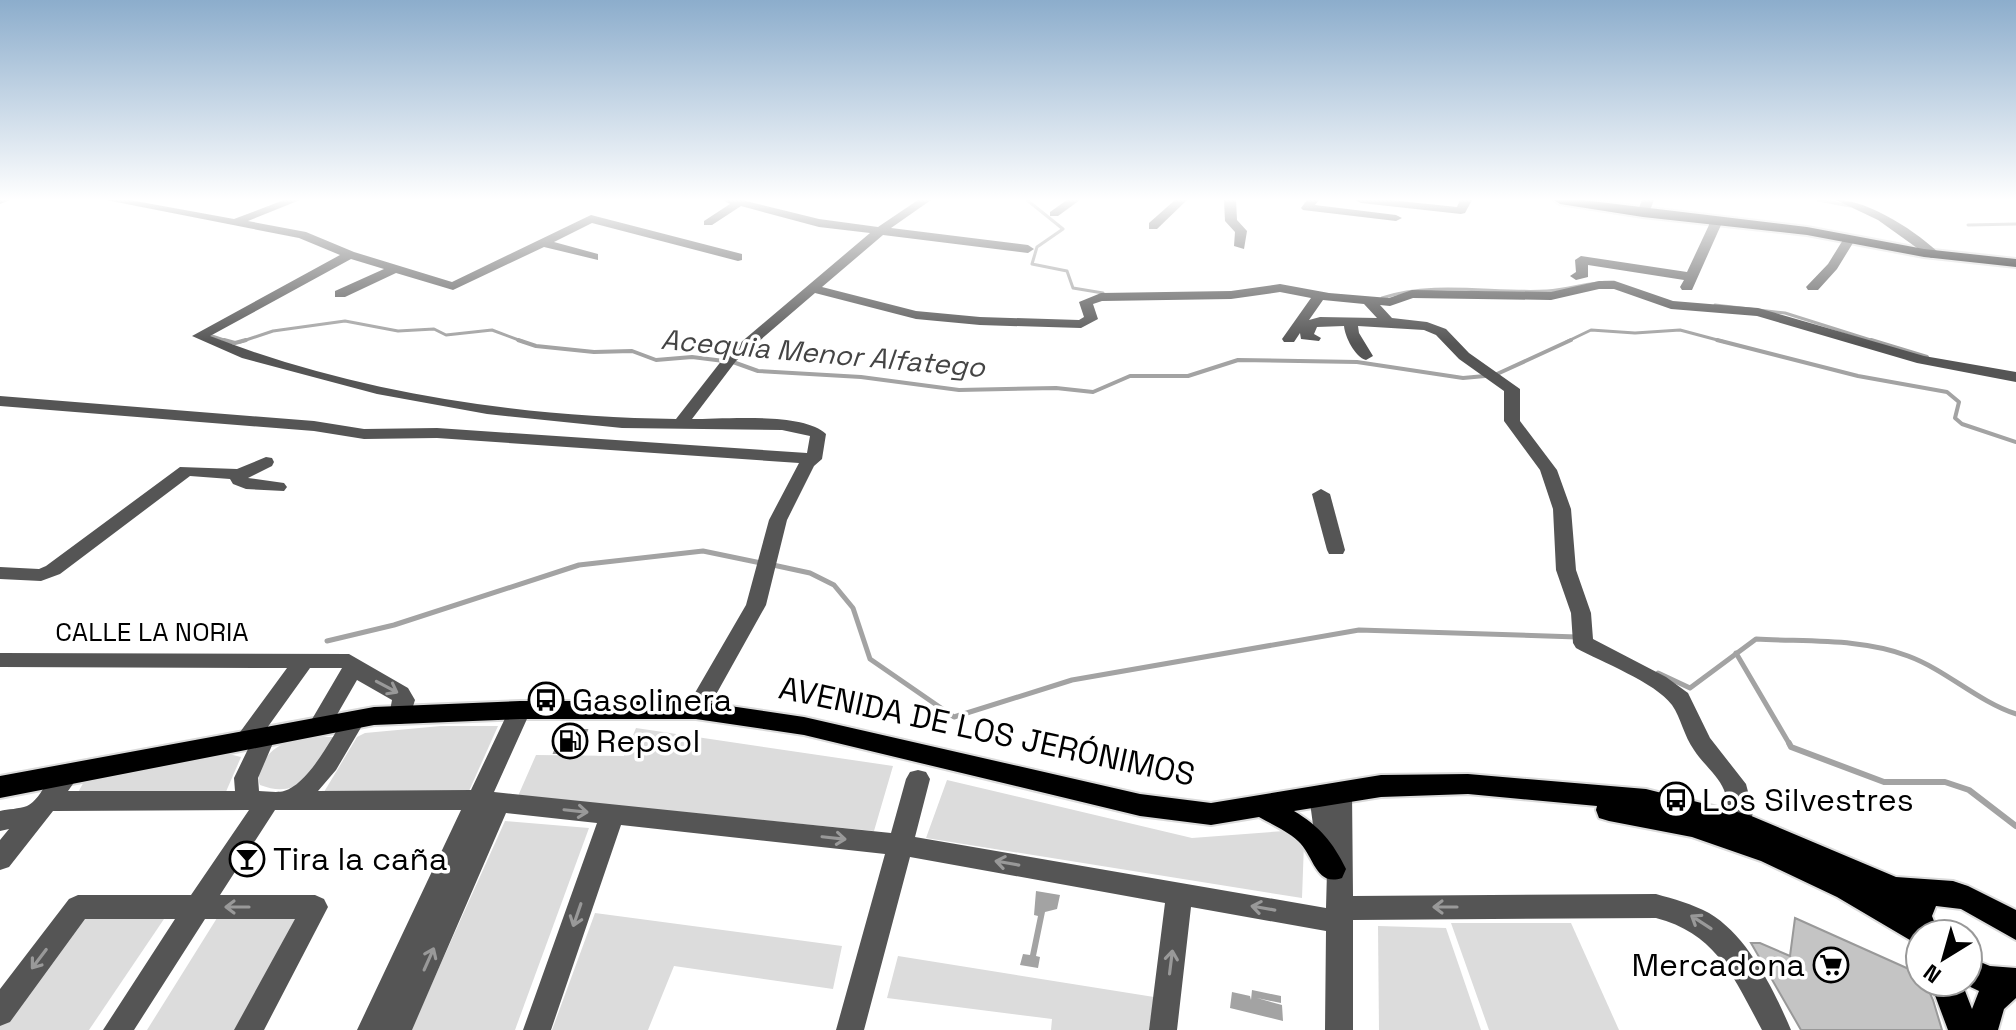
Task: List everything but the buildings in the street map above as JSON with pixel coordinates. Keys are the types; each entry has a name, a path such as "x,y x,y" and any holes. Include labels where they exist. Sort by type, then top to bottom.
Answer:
{"main road":[{"path":"1900,248 1935,255 2016,263"},
{"name":"AVENIDA DE LOS JERÓNIMOS","path":"0,787 355,719 520,710 696,710 804,726 1140,805 1211,814 1331,793 1395,786 1633,813 1746,834"},
{"path":"1261,805 1308,833 1338,896"},
{"path":"1746,834 1894,889 1947,894 1980,903 2015,926"},
{"path":"1746,834 1904,920"},
{"path":"1920,918 1917,906 1923,899 1947,894"},
{"path":"1984,975 2011,983"},
{"path":"1982,1030 1990,1002 2011,983"},
{"path":"1952,998 1964,1030"}],"street":[{"path":"333,248 453,286 529,248"},
{"path":"562,248 594,257"},
{"path":"703,248 738,257"},
{"path":"680,424 727,362 860,248"},
{"path":"1021,248 1028,249"},
{"path":"1576,276 1583,274 1581,260 1689,282 1704,248"},
{"path":"1813,287 1833,266 1844,248"},
{"path":"1925,248 1935,255"},
{"path":"350,255 199,336 247,355 405,395 487,409 622,423 773,424 808,429 820,438 814,459 807,463 778,520 756,605 696,710"},
{"path":"340,294 397,268"},
{"path":"812,288 916,315 980,321 1060,323 1089,321 1086,302 1093,298 1231,295 1280,288 1319,296 1390,302 1418,294 1551,296 1599,285 1615,285 1671,305 1758,312 1922,360 2016,377"},
{"path":"1289,339 1319,296"},
{"path":"1369,301 1388,322"},
{"path":"1314,338 1306,336 1311,324 1320,321 1427,326 1441,332 1464,356 1512,389 1512,421 1548,470 1562,509 1566,570 1581,613 1582,638 1588,647 1658,682 1680,699 1701,743 1734,784 1746,834"},
{"path":"1351,322 1352,333 1366,356"},
{"path":"0,401 314,426 364,434 437,433 814,459"},
{"path":"0,573 41,575 53,570 194,466 239,474 266,462"},
{"path":"239,474 239,480 246,484 278,487"},
{"path":"1321,494 1336,550"},
{"name":"CALLE LA NORIA","path":"0,660 305,660 349,661 353,668"},
{"path":"269,800 246,778 256,737 305,660"},
{"path":"319,726 353,668 400,694 404,700 400,716"},
{"path":"397,1030 488,802 520,710"},
{"path":"117,1030 269,800 310,787 328,767 355,719"},
{"path":"0,859 68,774"},
{"path":"850,1030 918,779"},
{"path":"1331,793 1338,896 1339,1030"},
{"path":"0,821 44,807 269,800 488,802 902,845 1179,893 1656,906 1682,911 1705,922 1723,939 1777,1030"},
{"path":"371,1030 488,802"},
{"path":"537,1030 612,815"},
{"path":"1163,1030 1179,893"},
{"path":"0,1012 78,907 315,907 248,1030"}],"shaded area":[{"path":"441,726 498,726 469,791 324,792 357,737 365,733"},
{"path":"636,728 893,766 874,831 518,796 536,755 624,756"},
{"path":"336,737 307,779 287,789 260,785 260,771 267,757 279,746"},
{"path":"221,752 241,757 225,794 76,796 86,778"},
{"path":"947,780 1192,838 1284,831 1304,843 1302,898 926,838"},
{"path":"505,821 589,828 515,1030 411,1030"},
{"path":"1036,891 1060,895 1057,909 1045,912 1036,956 1040,957 1038,968 1020,965 1023,954 1030,955 1038,916 1034,915"},
{"path":"222,910 308,911 240,1030 147,1030"},
{"path":"595,913 842,946 833,989 674,966 648,1030 552,1030"},
{"path":"79,917 164,919 89,1030 0,1030 0,1024"},
{"path":"1451,923 1571,923 1619,1030 1489,1030"},
{"path":"1378,926 1446,928 1481,1030 1379,1030"},
{"path":"898,956 1154,997 1149,1030 1051,1030 1052,1019 887,998"},
{"path":"1252,990 1281,996 1281,1003 1257,998 1282,1005 1283,1021 1230,1008 1232,992 1250,996 1251,1000"}],"waterway":[{"path":"1037,248 1032,264 1067,271 1073,288 1103,293"},
{"path":"1382,298 1422,290 1547,291 1614,282"},
{"path":"1715,305 1785,313 1877,342"},
{"name":"Acequia Menor Alfatego","path":"246,340 273,331 345,321 398,331 434,329 446,335 492,330 524,342"},
{"name":"Acequia Menor Alfatego","path":"1566,342 1591,330 1635,333 1680,330 1725,342"},
{"name":"Acequia Menor Alfatego","path":"209,335 224,340"},
{"name":"Acequia Menor Alfatego","path":"224,340 235,343 246,340"},
{"name":"Acequia Menor Alfatego","path":"224,340 230,342"},
{"name":"Acequia Menor Alfatego","path":"240,342 246,340"},
{"name":"Acequia Menor Alfatego","path":"518,340 524,342"},
{"name":"Acequia Menor Alfatego","path":"1497,374 1571,340"},
{"name":"Acequia Menor Alfatego","path":"1717,340 1858,376 1947,392 1959,402 1955,418 1962,424 2016,442"},
{"path":"1871,340 1927,357"},
{"name":"Acequia Menor Alfatego","path":"524,342 594,352 632,351 656,360 692,357 724,361"},
{"name":"Acequia Menor Alfatego","path":"733,362 758,371 861,377 959,390 1056,388 1093,392 1130,376 1188,376 1238,360 1357,362 1463,378 1485,376"},
{"path":"327,641 394,625 579,565 703,551 761,563"},
{"path":"773,565 810,573 834,585 853,608 870,659 954,717 1072,680 1359,630 1577,637"},
{"path":"1736,654 1756,639 1872,646 1922,662 2016,714"},
{"path":"1658,673 1690,688 1736,654"},
{"path":"1736,654 1790,745"},
{"path":"1790,745 1884,782 1945,782 1969,790 2016,826"}],"place":[{"name":"Gasolinera","path":"546,700"},
{"name":"Repsol","path":"570,741"},
{"name":"Los Silvestres","path":"1676,800"},
{"name":"Tira la caña","path":"247,859"},
{"name":"Mercadona","path":"1831,965"}]}
